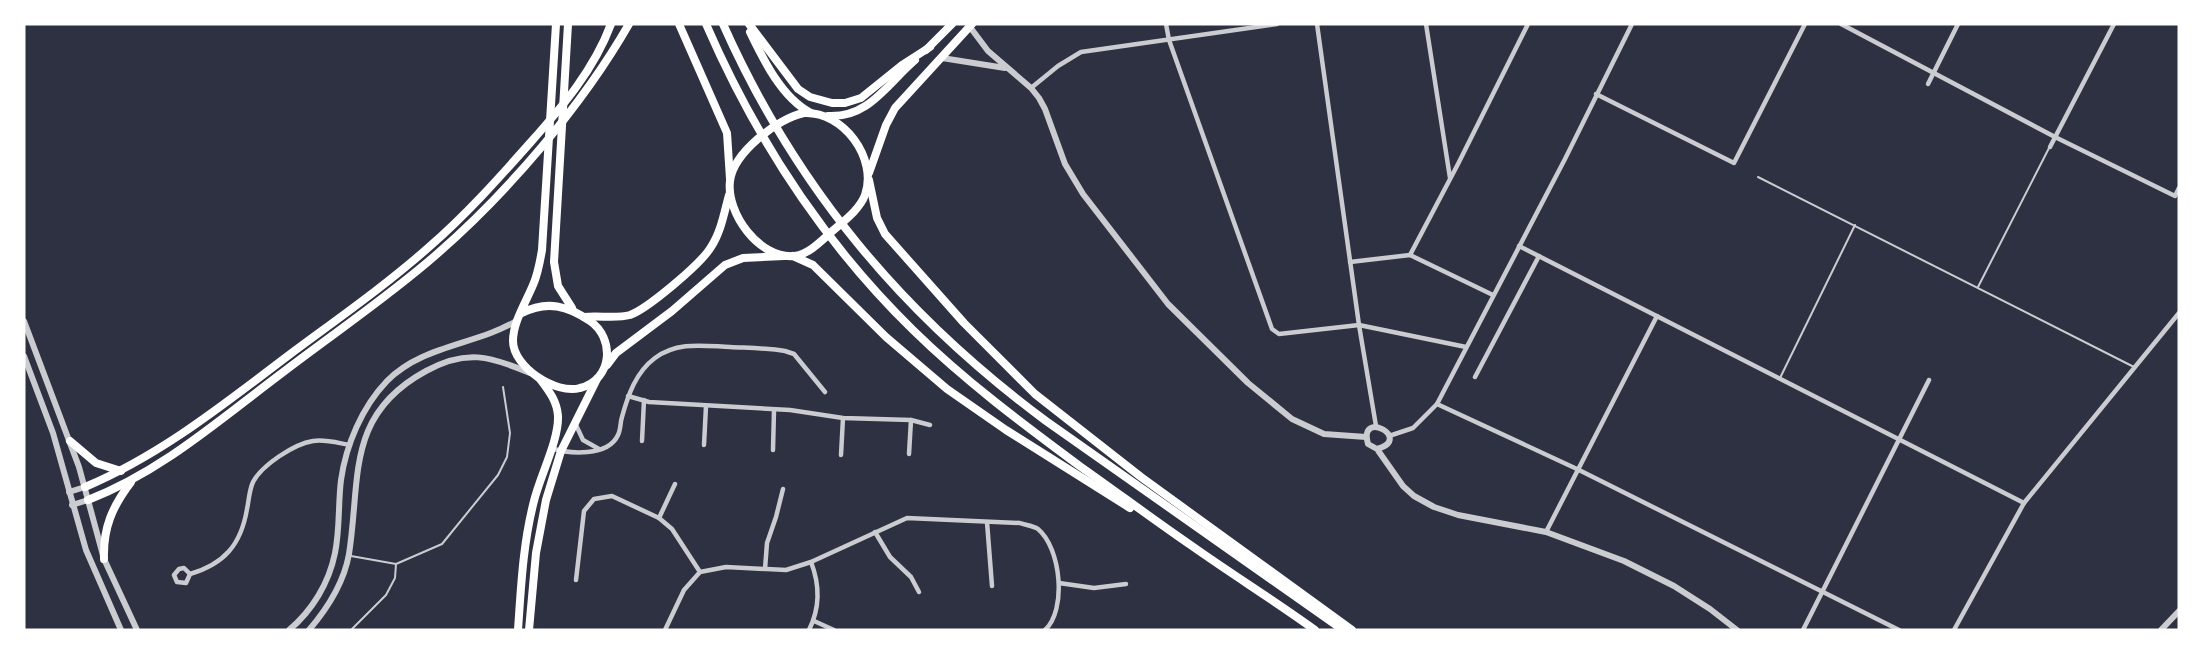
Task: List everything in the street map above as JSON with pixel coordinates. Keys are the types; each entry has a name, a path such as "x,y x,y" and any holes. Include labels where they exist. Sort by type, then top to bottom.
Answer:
{"highway":[{"path":"85,487 142,460 209,415 392,278 446,232 491,187 582,80 611,24"},
{"path":"88,500 132,481 184,448 404,281 463,230 512,180 577,101 604,64 628,24"},
{"path":"679,24 727,133 730,179"},
{"path":"706,24 730,77 754,120 817,219 840,249 912,328 987,396 1191,546"},
{"path":"723,24 766,110 829,208 910,304 998,385 1105,464 1343,630"},
{"path":"747,24 798,89 810,97 832,103 845,103 861,98 902,65 930,47"},
{"path":"747,24 755,44 785,91 793,102 811,113"},
{"path":"869,178 877,218 885,234 1014,375 1063,417 1141,477 1352,630"},
{"path":"789,256 813,265 886,337 969,405 1191,546 1315,630"},
{"path":"70,441 96,463 122,471"},
{"path":"104,559 105,533 109,517 120,496 132,481"}],"main road":[{"path":"518,630 521,580 529,525 539,480 557,429 554,399 537,377 521,363 513,338 538,274 542,250 556,24"},
{"path":"568,24 554,262 555,280 575,312"},
{"path":"823,116 845,116 862,109 952,24"},
{"path":"529,630 540,527 561,451 604,368 616,352 672,311 725,265 743,258 789,256 803,253 821,241 859,206 865,196 880,138 895,108 971,26"},
{"path":"789,256 765,247 749,234 735,212 730,192 730,179 742,156 767,132 789,117 811,113 838,123 853,138 865,159 869,178"},
{"path":"584,317 621,316 636,312 693,267 706,254 715,240 730,192"},
{"path":"520,316 532,308 547,304 565,307 584,317 596,326 605,339 608,353 604,368"},
{"path":"537,377 573,390 584,387 598,378"}],"street":[{"path":"1166,24 1169,40 1272,329 1279,334 1359,325 1466,347"},
{"path":"1031,88 1058,66 1081,52 1277,24"},
{"path":"1317,24 1359,325 1376,426"},
{"path":"1426,24 1450,180"},
{"path":"1410,255 1528,24"},
{"path":"1389,436 1413,428 1437,404 1632,24"},
{"path":"1596,94 1734,163 1805,24"},
{"path":"1841,24 2055,137 2175,196 2179,188"},
{"path":"1928,84 1958,24"},
{"path":"2050,147 2114,24"},
{"path":"971,26 988,51 1031,88 1045,109 1065,164 1083,194 1168,304 1248,383 1292,419 1324,434 1366,437"},
{"path":"942,58 1006,68"},
{"path":"1519,246 2024,503"},
{"path":"1350,262 1410,255 1493,295"},
{"path":"1475,377 1539,256"},
{"path":"1954,630 2024,503 2179,313"},
{"path":"289,630 312,606 328,577 335,552 342,478 350,445 369,403 388,380 434,351 484,337 520,316"},
{"path":"1546,532 1657,316"},
{"path":"24,321 70,441 104,559 137,630"},
{"path":"551,448 561,451 585,452 599,449 610,443 618,435 628,396 638,377 654,359 678,347 697,345 785,351 794,354 825,392"},
{"path":"24,356 53,433 86,550 122,630"},
{"path":"309,630 334,595 348,556 355,476 364,438 378,412 398,390 449,360 475,356 495,358 537,377"},
{"path":"1803,630 1901,440 1929,380"},
{"path":"628,396 644,400 706,406 911,420 930,425"},
{"path":"642,441 644,400"},
{"path":"1437,404 1577,469 1899,630"},
{"path":"704,445 706,406"},
{"path":"773,450 774,410"},
{"path":"842,455 843,417"},
{"path":"909,454 911,420"},
{"path":"576,424 583,440 599,449"},
{"path":"1376,426 1369,431 1366,437 1368,444 1377,449 1403,486 1414,496 1434,507 1458,515 1546,532 1616,558 1658,576 1710,609 1737,630"},
{"path":"1376,426 1386,430 1389,436 1388,442 1377,449"},
{"path":"190,574 213,566 232,548 241,533 248,496 254,481 268,464 288,451 312,441 350,445"},
{"path":"658,518 675,484"},
{"path":"69,492 85,487"},
{"path":"765,569 767,543 783,489"},
{"path":"576,580 584,511 594,499 612,496 658,518 672,529 700,572"},
{"path":"72,505 88,500"},
{"path":"665,630 684,590 700,572 726,567 786,570 811,562 907,518 1020,523 1037,528 1051,549 1059,583 1051,625 1045,630"},
{"path":"987,522 992,586"},
{"path":"874,532 890,557 911,577 919,592"},
{"path":"809,630 818,605 817,577 811,562"},
{"path":"1059,583 1094,588 1126,584"},
{"path":"2161,630 2179,611"},
{"path":"814,621 834,630"}],"lane":[{"path":"1978,287 2050,147"},
{"path":"1758,177 2136,368"},
{"path":"1780,378 1855,225"},
{"path":"348,556 396,564 442,544 498,475 507,457 510,433 503,387"},
{"path":"351,630 386,595 395,579 396,564"}]}
